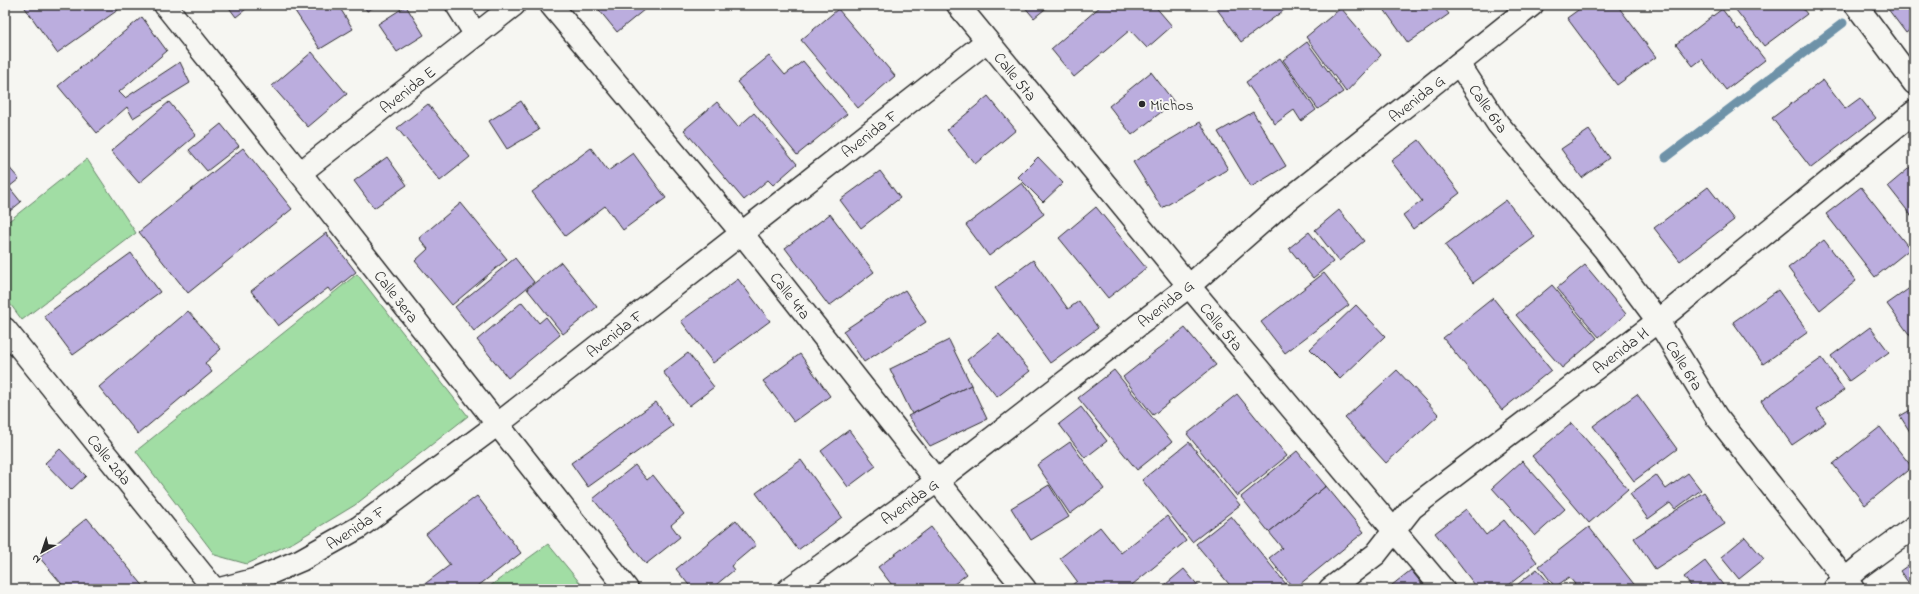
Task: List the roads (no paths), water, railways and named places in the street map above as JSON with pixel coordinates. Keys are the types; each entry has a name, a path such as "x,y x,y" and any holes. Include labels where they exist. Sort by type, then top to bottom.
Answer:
{"street":[{"name":"Calle 3era","path":"165,5 300,173 627,589"},
{"path":"457,5 476,35"},
{"name":"Avenida E","path":"300,173 514,5"},
{"name":"Calle 4ta","path":"551,5 742,232 937,481 1026,589"},
{"name":"Calle 5ta","path":"958,5 1189,286 1443,589"},
{"name":"Avenida G","path":"789,589 937,481 1189,286 1273,212 1532,5"},
{"path":"1856,5 1914,83"},
{"name":"Avenida F","path":"220,589 254,580 294,562 358,528 498,424 988,41"},
{"name":"Calle 6ta","path":"1459,64 1498,124 1604,249 1658,321 1716,416 1844,586"},
{"name":"Avenida H","path":"1330,589 1376,554 1412,508 1658,321 1914,112"},
{"name":"Calle 2da","path":"5,329 214,589"},
{"path":"1844,586 1862,565 1914,527"}],"waterway":[{"path":"1666,157 1843,23"}],"place":[{"name":"Michos","path":"1142,104"}]}
